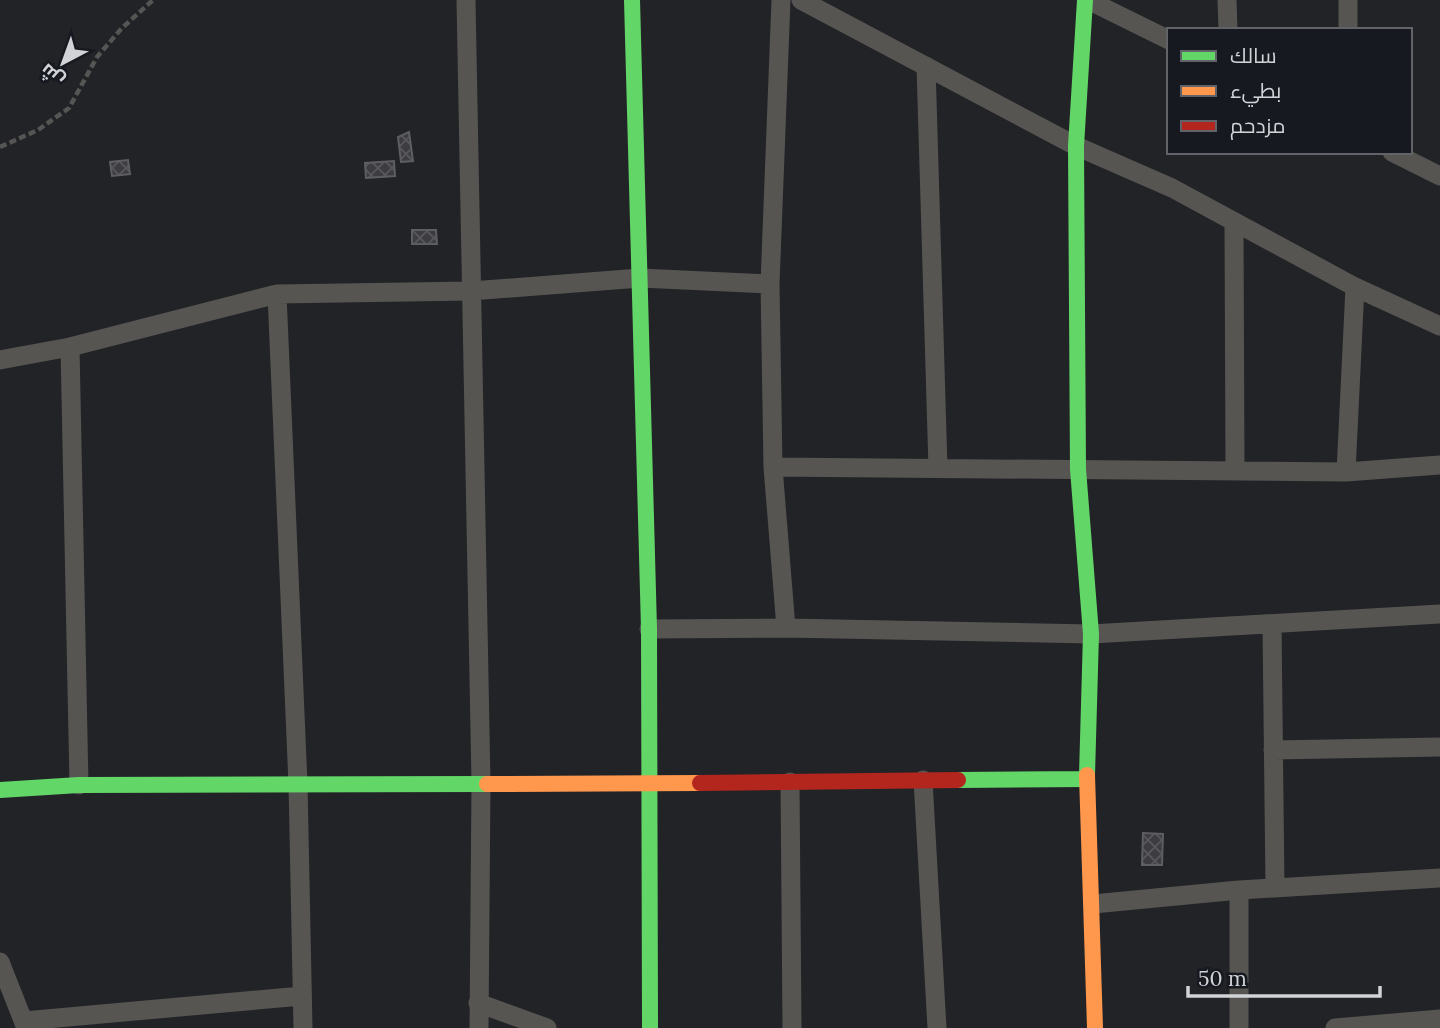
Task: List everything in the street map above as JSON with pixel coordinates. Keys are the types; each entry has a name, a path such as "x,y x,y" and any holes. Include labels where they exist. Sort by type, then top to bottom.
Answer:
{"street":[{"path":"466,0 481,783 478,1003 480,1028"},
{"path":"632,0 649,629 647,784 650,1028"},
{"path":"781,0 770,284 773,467 786,628"},
{"path":"801,0 1076,146 1172,188 1355,287 1440,326"},
{"path":"1095,1028 1087,779 1091,634 1078,469 1076,146 1087,0 1167,39"},
{"path":"1227,0 1228,28"},
{"path":"1348,0 1348,28"},
{"path":"926,66 937,468"},
{"path":"1396,154 1440,176"},
{"path":"1234,222 1235,471"},
{"path":"0,360 70,347 277,294 471,291 640,278 770,284"},
{"path":"1346,472 1355,287"},
{"path":"277,294 298,784 303,1028"},
{"path":"70,347 79,785"},
{"path":"773,467 1346,472 1440,465"},
{"path":"649,629 786,628 1091,634 1440,614"},
{"path":"1272,624 1275,888"},
{"path":"1273,750 1440,747"},
{"path":"0,790 79,785 647,784 1087,779"},
{"path":"923,780 937,1028"},
{"path":"790,782 792,1028"},
{"path":"1093,904 1239,890 1440,878"},
{"path":"1239,890 1239,1028"},
{"path":"0,962 25,1024 302,996"},
{"path":"478,1003 547,1028"},
{"path":"1335,1028 1440,1019"}],"path":[{"path":"0,147 38,130 69,108 97,57 129,21 153,0"}],"building":[{"path":"409,132 413,161 401,162 398,137"},
{"path":"128,160 130,174 112,176 110,162"},
{"path":"394,161 395,176 366,178 365,163"},
{"path":"412,230 436,230 437,244 412,244"},
{"path":"1143,833 1163,834 1162,865 1142,865"}],"traffic: fast":[{"path":"632,0 649,629 650,1028"},
{"path":"1085,0 1076,146 1078,469 1091,634 1087,775"},
{"path":"958,780 1087,779"},
{"path":"0,790 79,785 487,784"}],"traffic: slow":[{"path":"1087,775 1095,1028"},
{"path":"487,784 700,783"}],"traffic: jam":[{"path":"700,783 958,780"}]}
